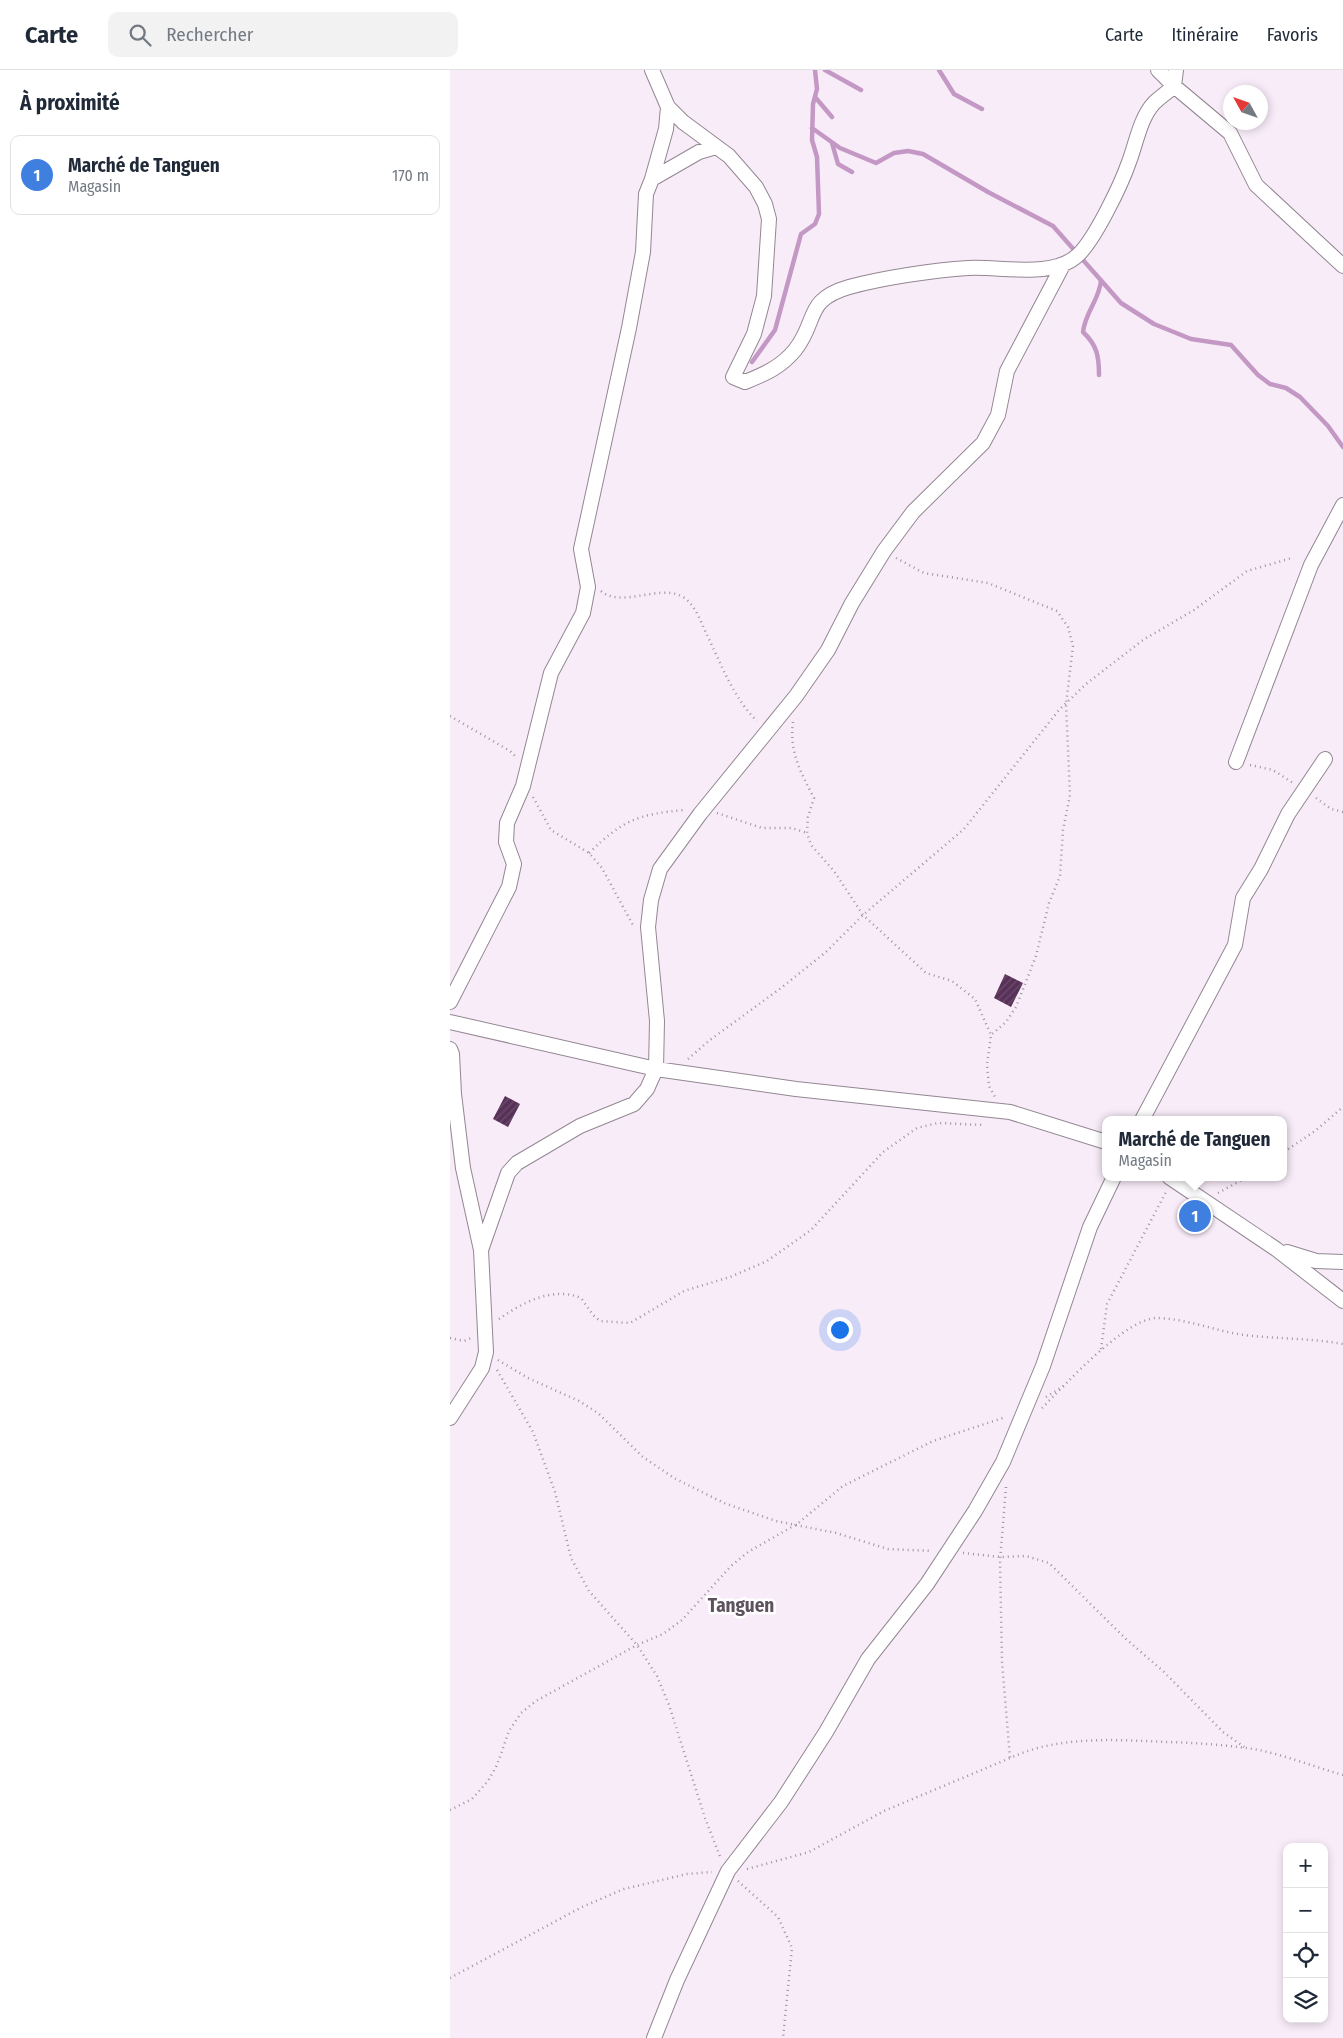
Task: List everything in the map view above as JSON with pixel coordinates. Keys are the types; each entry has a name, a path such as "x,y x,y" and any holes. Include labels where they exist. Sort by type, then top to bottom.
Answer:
{"street":[{"path":"652,70 668,106 683,122 729,156 756,187 765,204 768,219 764,296 754,334 733,377 745,382 780,366 796,348 819,302 834,292 936,271 970,268 1011,270 1063,266"},
{"path":"1158,70 1174,86 1230,133 1256,185 1343,266"},
{"path":"481,1250 508,1173 517,1163 580,1126 634,1104 647,1088 656,1069 657,1021 648,927 652,900 660,869 700,814 772,725 828,650 852,603 884,551 913,512 983,442 998,415 1008,371 1063,266 1078,255 1088,242 1125,175 1145,117 1154,104 1174,86 1176,70"},
{"path":"450,1002 509,887 514,864 506,842 507,823 526,777 551,673 583,613 588,587 582,549 629,328 643,252 646,194 666,129 668,106"},
{"path":"652,178 699,152 716,146"},
{"path":"1236,762 1311,565 1343,505"},
{"path":"1144,1116 1235,945 1244,898 1261,869 1288,814 1325,759"},
{"path":"450,1022 656,1069 796,1089 1010,1112 1102,1141"},
{"path":"450,1049 463,1168 481,1250 486,1352 482,1368 450,1418"},
{"path":"654,2038 677,1980 728,1871 781,1802 826,1732 868,1659 927,1584 1003,1462 1030,1412 1090,1228 1112,1181"},
{"path":"1175,1181 1276,1249 1343,1301"},
{"path":"1276,1249 1316,1261 1343,1262"}],"path":[{"path":"884,551 924,573 988,583 1058,611 1068,627 1073,646 1066,704 1070,795 1063,830 1060,876 1049,903 1036,956 1016,1007 1006,1022 991,1035"},
{"path":"674,1071 710,1040 826,952 863,915 964,829 1066,704 1086,684 1143,640 1194,610 1247,571 1292,558"},
{"path":"586,578 604,593 621,597 665,592 682,597 694,608 747,710 756,721 783,730 791,738"},
{"path":"450,716 510,751 518,759 532,795 551,830 589,853 602,868 635,930"},
{"path":"793,721 791,738 796,764 814,798 808,817 807,833 811,845 834,871 863,915 926,973 952,981 975,999 991,1035 987,1066 989,1086 996,1099 1010,1112"},
{"path":"1287,1150 1315,1131 1343,1107"},
{"path":"450,1338 464,1341 516,1308 540,1297 561,1294 581,1298 593,1315 600,1320 630,1323 684,1291 730,1277 767,1261 811,1230 883,1152 917,1128 938,1123 989,1125"},
{"path":"1101,1349 1107,1304 1169,1181"},
{"path":"1204,1201 1240,1181"},
{"path":"450,1810 472,1799 488,1781 497,1765 509,1731 521,1713 536,1701 637,1645 663,1634 682,1620 730,1566 748,1552 797,1524 843,1486 933,1441 1030,1412 1064,1386 1101,1349 1142,1322 1156,1318 1185,1321 1243,1334 1343,1344"},
{"path":"486,1352 528,1378 579,1401 598,1412 643,1457 674,1478 724,1503 776,1521 836,1533 888,1549 1001,1557 1026,1556 1049,1562 1126,1639 1163,1671 1223,1732 1247,1749"},
{"path":"486,1352 534,1432 555,1492 571,1558 589,1591 637,1645 657,1676 670,1705 716,1852 728,1871 745,1890 778,1917 792,1948 783,2038"},
{"path":"1030,1412 1064,1386"},
{"path":"1003,1462 1006,1479 1001,1557 1002,1662 1010,1758"},
{"path":"450,1978 582,1907 624,1889 687,1874 755,1868 809,1852 884,1811 1042,1746 1067,1742 1132,1740 1216,1744 1247,1749 1343,1775"}],"building":[{"path":"1005,974 1023,983 1011,1007 994,998"},
{"path":"505,1096 520,1104 508,1127 493,1119"}],"waterway":[{"path":"752,362 775,330 801,234 815,224 819,214 817,157 812,140 813,104 817,89 815,70"},
{"path":"825,70 861,90"},
{"path":"939,70 954,94 982,109"},
{"path":"815,97 832,117"},
{"path":"812,128 840,148 876,163 894,153 908,151 923,154 988,192 1053,226 1121,303 1154,324 1191,339 1231,345 1258,375 1270,384 1286,388 1300,397 1328,426 1343,447"},
{"path":"832,143 838,164 852,172"},
{"path":"1099,375 1096,351 1083,332 1101,280"}],"place":[{"name":"Marché de Tanguen","path":"1195,1216"}],"district":[{"name":"Tanguen","path":"741,1605"}]}
